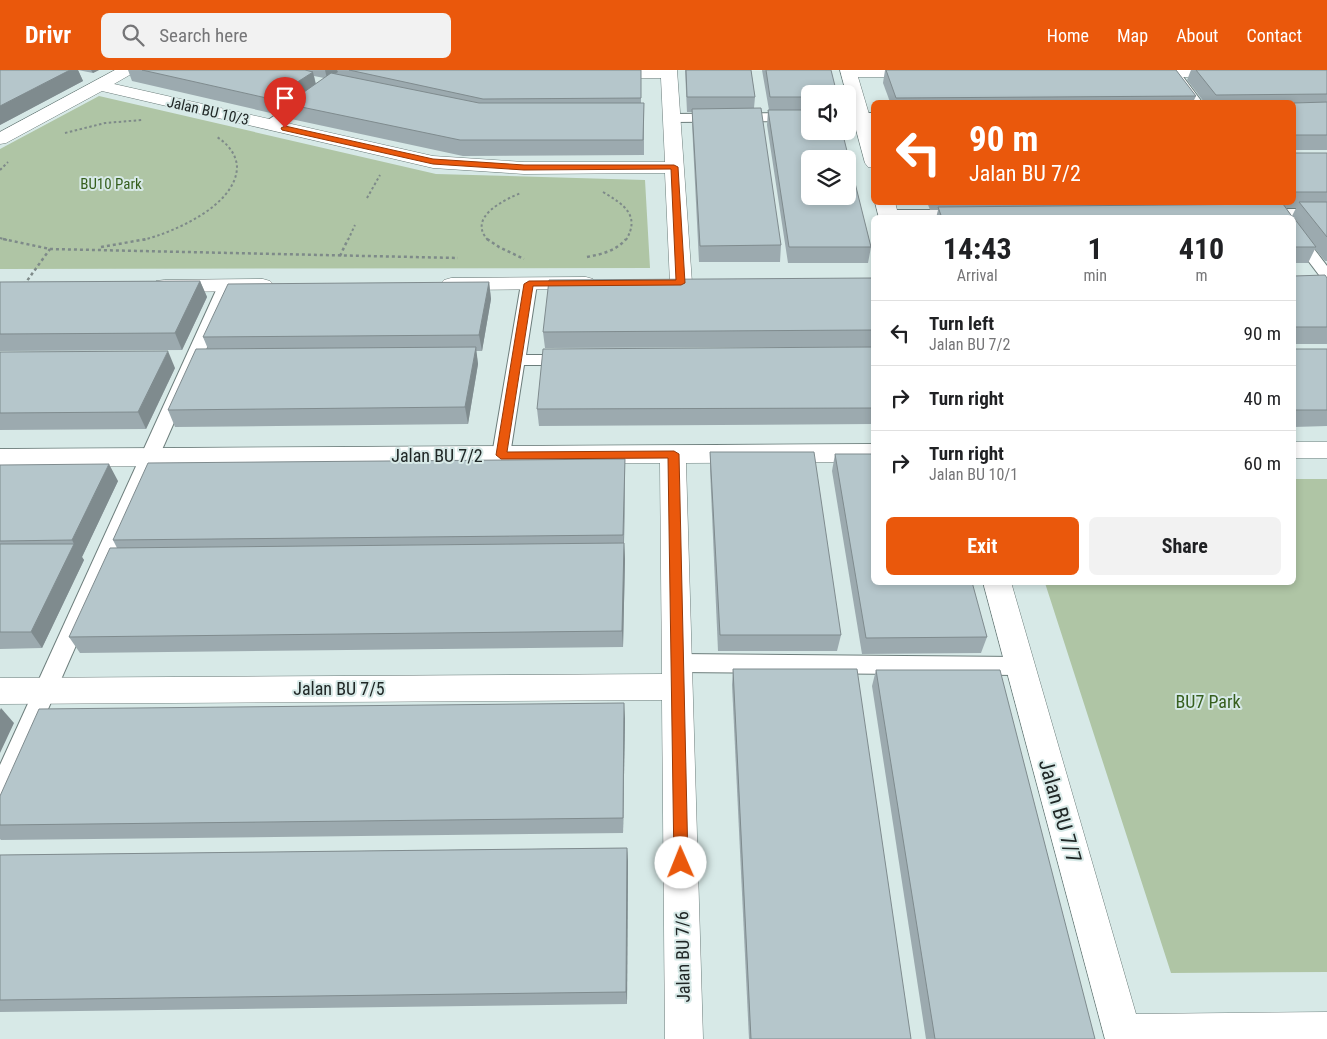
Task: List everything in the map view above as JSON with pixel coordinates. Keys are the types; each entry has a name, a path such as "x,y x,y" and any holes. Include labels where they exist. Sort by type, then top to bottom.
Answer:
{"street":[{"path":"0,139 127,70"},
{"path":"589,74 669,71 681,283"},
{"path":"871,152 848,71 937,72"},
{"path":"1124,72 1240,72"},
{"name":"Jalan BU 10/3","path":"99,85 433,162 524,168 674,167"},
{"path":"1302,279 1327,278"},
{"path":"431,284 605,283"},
{"path":"148,286 285,285"},
{"path":"1296,450 1327,450"},
{"name":"Jalan BU 7/2","path":"0,458 871,453"},
{"name":"Jalan BU 7/6","path":"674,454 684,1039"},
{"name":"Jalan BU 7/7","path":"998,585 1123,1036"},
{"name":"Jalan BU 7/5","path":"0,691 678,675"},
{"path":"1123,1036 1327,1031"}],"lane":[{"path":"269,125 351,70"},
{"path":"1172,71 1194,100"},
{"path":"672,118 801,117"},
{"path":"887,211 976,214"},
{"path":"1250,213 1278,211 1327,213"},
{"path":"1296,235 1327,278"},
{"path":"501,455 529,284"},
{"path":"0,791 226,286"},
{"path":"516,360 586,360"},
{"path":"678,675 1020,666"}],"path":[{"path":"60,135 105,123 150,120"},
{"path":"91,249 149,239 179,228 206,211 226,194 236,178 237,162 228,146 214,134 222,135"},
{"path":"0,170 9,161"},
{"path":"371,173 384,176"},
{"path":"367,198 380,175"},
{"path":"515,259 525,259 496,246 484,237 481,227 484,218 490,210 501,202 529,190"},
{"path":"584,258 610,252 621,245 631,233 633,221 626,208 614,197 599,191"},
{"path":"340,256 355,225"},
{"path":"0,238 20,244 50,249 466,258"},
{"path":"22,287 50,249"}],"green space":[{"name":"BU10 Park","path":"99,96 436,174 645,180 650,268 0,269 0,149"},
{"name":"BU7 Park","path":"1296,479 1327,479 1327,972 1171,973 1046,585 1296,585"}],"building":[{"path":"0,70 70,70 0,106"},
{"path":"142,70 305,70 313,72 271,99"},
{"path":"349,70 641,70 641,98 483,99"},
{"path":"686,70 751,70 755,97 687,97"},
{"path":"766,70 831,70 835,85 801,85 801,97 770,97"},
{"path":"886,70 1176,70 1196,96 896,98"},
{"path":"1196,70 1327,70 1327,94 1216,95"},
{"path":"331,73 479,103 644,103 643,140 460,140 287,104"},
{"path":"1327,102 1327,135 1296,135 1296,103"},
{"path":"761,108 781,245 700,246 692,109"},
{"path":"768,110 801,110 801,140 844,140 847,150 801,150 801,205 856,205 856,187 871,247 789,247"},
{"path":"1296,153 1327,153 1327,192 1296,192"},
{"path":"1299,202 1327,202 1327,237"},
{"path":"1284,205 1291,215 941,215 938,207"},
{"path":"1296,221 1316,247 1296,247"},
{"path":"1325,275 1327,278 1327,327 1296,327 1296,276"},
{"path":"871,278 871,330 543,332 549,280"},
{"path":"200,281 175,333 0,334 0,282"},
{"path":"489,282 479,335 203,337 228,284"},
{"path":"476,347 465,407 168,410 196,349"},
{"path":"871,347 871,408 537,409 543,349"},
{"path":"1296,349 1327,349 1327,410 1296,410"},
{"path":"168,351 138,412 0,413 0,352"},
{"path":"710,452 814,452 841,635 720,635"},
{"path":"835,454 871,454 871,585 973,585 987,637 866,638"},
{"path":"625,459 623,535 113,540 148,463"},
{"path":"109,464 72,540 0,541 0,465"},
{"path":"624,543 622,631 69,637 110,548"},
{"path":"0,544 74,544 31,632 0,632"},
{"path":"733,669 857,669 911,1039 751,1039"},
{"path":"876,670 1000,670 1095,1039 935,1039"},
{"path":"624,703 623,818 0,825 0,796 39,709"},
{"path":"627,848 626,992 0,1000 0,855"}],"route":[{"path":"285,128 433,162 524,168 674,167 681,283 529,284 501,455 674,454 681,863"}]}
